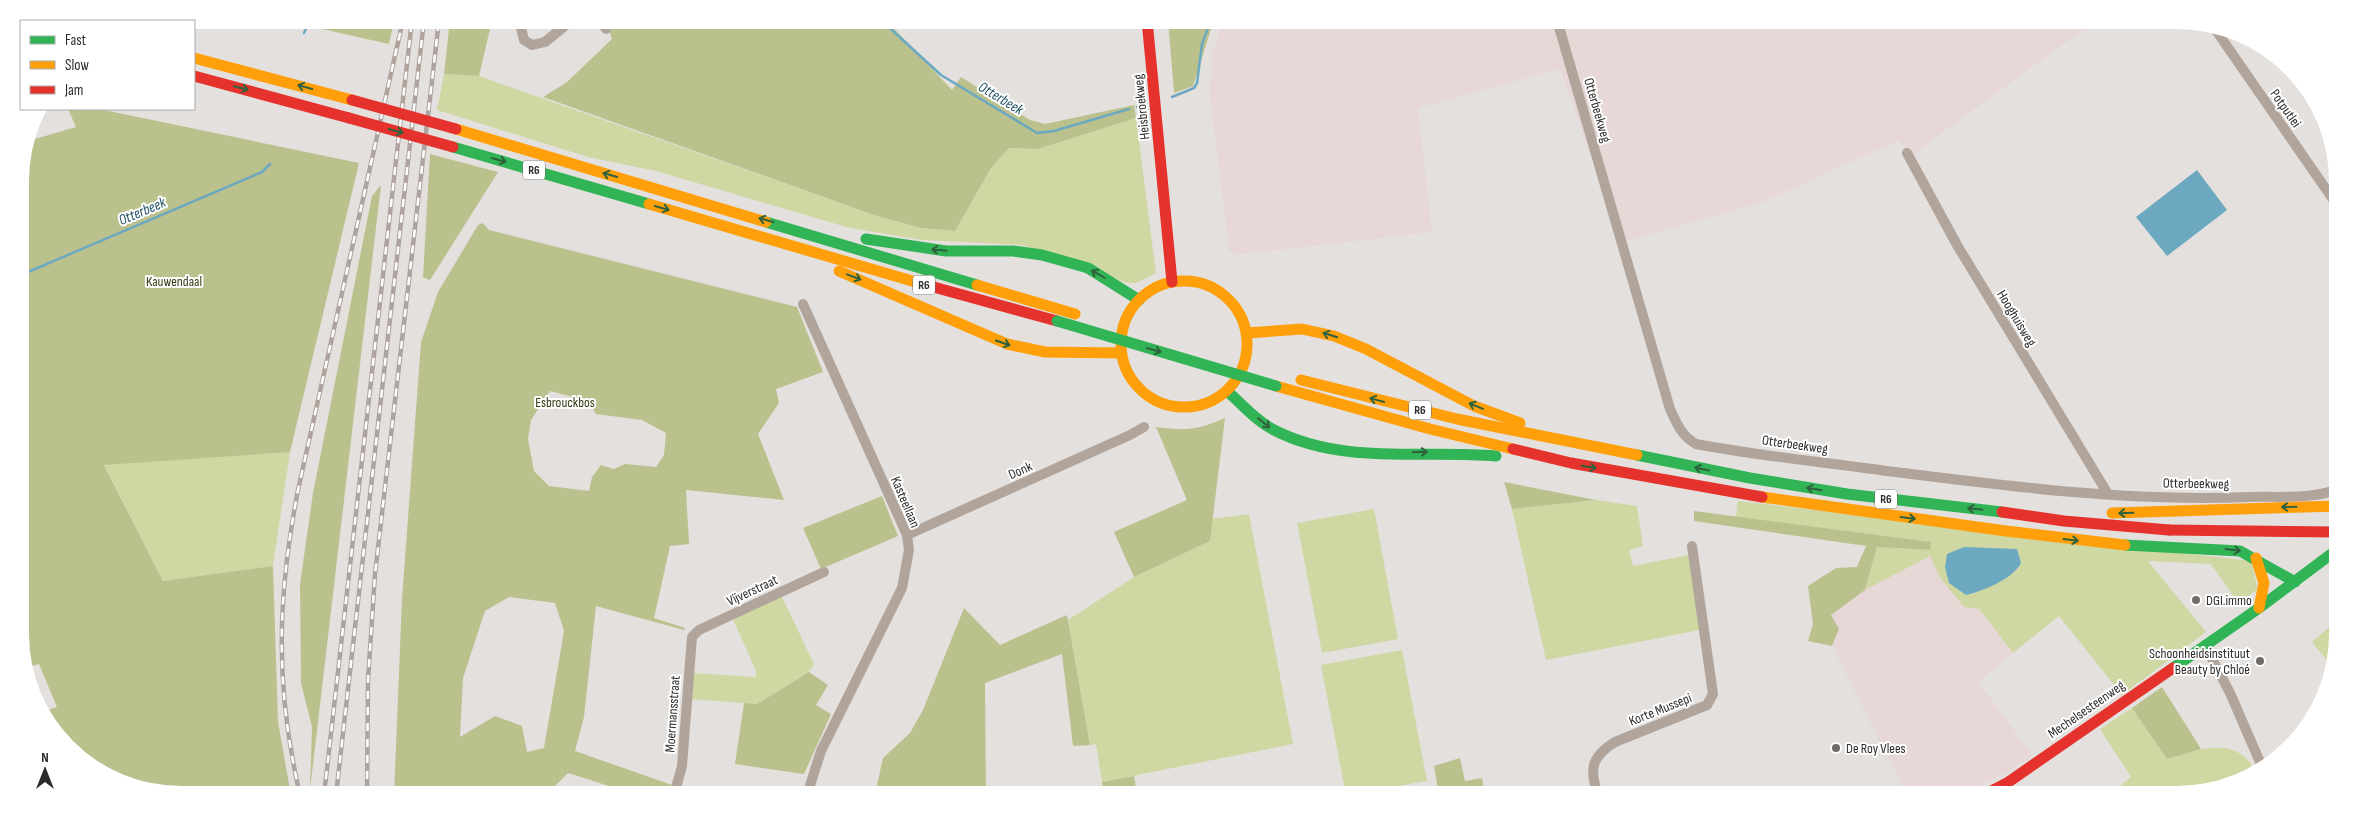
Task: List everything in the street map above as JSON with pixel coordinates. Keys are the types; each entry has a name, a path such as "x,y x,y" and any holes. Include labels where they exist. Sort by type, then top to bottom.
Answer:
{"main road":[{"name":"Heisbroekweg","path":"1148,29 1168,190 1185,281"},
{"name":"Heisbroekweg","path":"1157,29 1168,190 1172,282"},
{"name":"R6","path":"195,58 456,129 1080,315"},
{"name":"R6","path":"195,76 452,147 1276,386 1430,429 1542,456 1739,494 1980,526 2152,532 2169,530 2329,532"},
{"path":"813,234 846,236 946,251 1013,252 1042,255 1094,271 1139,300"},
{"path":"791,246 808,260 875,286 1007,344 1053,353 1121,353"},
{"path":"1185,281 1208,286 1229,299 1240,314 1247,334 1248,349 1245,364 1240,375 1227,392 1198,406 1179,408 1154,400 1137,386 1127,371 1121,353 1123,328 1132,309 1139,300 1160,286 1172,282 1185,281"},
{"path":"1112,325 1131,330"},
{"path":"1247,334 1302,329 1334,336 1366,349 1474,406 1562,441"},
{"path":"1234,360 1252,366"},
{"name":"R6","path":"1290,377 1439,415 1562,441 1847,494 2024,514 2064,521 2151,526 2169,530"},
{"path":"1227,392 1273,430 1304,444 1344,452 1475,453 1525,459 1542,456"},
{"path":"2024,514 2329,506"},
{"path":"1980,526 2079,541 2147,547 2240,551 2256,558 2295,582"},
{"name":"Mechelsesteenweg","path":"2001,786 2259,608 2329,556"},
{"path":"2256,558 2264,578 2265,589 2259,608"}],"street":[{"path":"521,29 524,40 532,45 545,42 558,29"},
{"name":"Otterbeekweg","path":"1560,29 1670,408 1679,430 1685,438 1696,444 1713,447 1994,485 2108,494 2223,498 2320,495 2329,492"},
{"name":"Potputlei","path":"2219,35 2329,193"},
{"name":"Hooghuisweg","path":"1907,153 1957,245 2108,494"},
{"name":"Kasteellaan","path":"803,304 907,535 909,550 902,588 822,751 810,786"},
{"name":"Donk","path":"907,535 1144,427"},
{"name":"Korte Mussepi","path":"1595,786 1592,777 1596,758 1602,750 1615,742 1706,705 1711,700 1713,694 1692,546"},
{"name":"Vijverstraat","path":"694,635 699,630 824,572"},
{"name":"Moermansstraat","path":"676,786 682,766 691,640 694,635"},
{"path":"2205,645 2230,693 2260,762"}],"shaded area":[{"path":"1221,29 2084,29 1909,157 1899,140 1761,203 1622,242 1560,69 1418,108 1432,232 1236,255 1229,250 1209,87 1212,75 1211,55"},
{"path":"1930,556 1941,579 1964,607 1979,609 2013,653 1978,682 2033,756 2004,774 1979,786 1902,786 1832,646 1838,629 1831,615 1865,590"}],"green space":[{"path":"322,29 392,29 389,44"},
{"path":"449,29 490,29 479,76 444,74"},
{"path":"609,29 894,29 952,90 961,77 1030,120 1045,124 1134,105 1136,118 1038,149 1009,148 991,168 955,231 921,228 874,215 543,97 567,82 612,39"},
{"path":"1169,29 1211,29 1193,86 1174,93"},
{"path":"444,74 479,76 874,215 921,228 955,231 991,168 1009,148 1038,149 1136,118 1156,273 1136,283 1128,283 1023,245 922,240 850,228 656,171 588,157 437,110"},
{"name":"Kauwendaal","path":"68,110 104,110 359,163 290,452 104,465 163,581 273,566 278,722 289,786 180,786 160,785 141,781 113,771 80,749 66,735 49,710 57,707 39,664 32,666 29,645 29,170 35,139 76,127"},
{"path":"430,154 498,172 430,280 423,277"},
{"path":"381,185 310,786 312,727 301,683 300,584 313,493 372,196"},
{"name":"Esbrouckbos","path":"483,223 489,230 797,307 823,372 776,389 779,403 758,434 784,500 686,490 689,544 670,546 654,618 685,628 684,630 596,606 584,717 575,751 672,786 609,786 568,773 555,786 394,786 402,599 421,342 438,292 478,225","holes":["550,391 588,401 596,414 642,420 666,433 664,455 656,467 625,464 614,469 601,465 592,477 589,491 549,486 534,471 528,439 531,420","509,597 555,603 564,631 544,748 527,752 522,726 495,716 460,737 463,678 485,611"]},
{"path":"1225,418 1210,541 1134,577 1114,532 1187,500 1156,427 1175,429 1199,427"},
{"path":"290,452 273,566 163,581 104,464"},
{"path":"1504,482 1596,500 1512,509"},
{"path":"882,496 898,536 821,569 803,528"},
{"path":"1596,500 1637,506 1643,546 1629,550 1633,566 1689,555 1700,630 1546,660 1512,509"},
{"path":"1738,501 2251,561 2258,589 2238,603 2211,564 2148,561 2206,632 2122,695 2059,616 2013,653 1979,609 1964,607 1941,579 1930,556 1865,590 1877,547 1929,550 1931,542 1736,517","holes":["1999,549 2016,549 2018,569 1975,593 1966,595"]},
{"path":"1374,509 1398,639 1322,653 1297,523"},
{"path":"1694,511 1931,542 1930,550 1877,547 1865,590 1831,615 1839,629 1832,646 1808,641 1813,624 1808,586 1836,568 1857,567 1866,546 1694,521"},
{"path":"1249,514 1293,744 1102,782 1096,744 1090,745 1068,620 1134,577 1210,541 1212,519"},
{"path":"781,595 814,664 809,672 757,704 690,699 692,673 756,677 756,671 732,617"},
{"path":"964,608 1000,645 1067,615 1090,745 1073,746 1062,654 985,683 986,786 877,786 883,758 910,733 923,710"},
{"path":"2329,628 2327,660 2312,642"},
{"path":"1402,650 1427,781 1398,786 1344,786 1321,665"},
{"path":"809,672 828,685 816,705 831,714 804,774 735,764 744,703 757,704"},
{"path":"2162,687 2201,749 2167,759 2132,708"},
{"path":"2132,708 2167,759 2204,749 2228,749 2248,760 2252,767 2236,775 2217,781 2188,786 2120,786 2131,777 2100,729"},
{"path":"1460,758 1465,781 1482,778 1483,786 1437,786 1434,766"},
{"path":"1134,776 1136,786 1103,786 1102,782"}],"water":[{"path":"2197,170 2227,210 2167,256 2136,217"},
{"path":"1964,547 2017,549 2021,563 2005,579 1981,591 1966,595 1949,583 1945,567 1947,554"}],"waterway":[{"name":"Otterbeek","path":"304,33 306,29"},
{"name":"Otterbeek","path":"891,29 941,75 1037,133 1054,131 1129,109"},
{"name":"Otterbeek","path":"1172,97 1194,88 1197,83 1202,44 1208,29"},
{"name":"Otterbeek","path":"1137,107 1146,104"},
{"name":"Otterbeek","path":"29,272 262,172 270,164"}],"railway":[{"path":"298,786 286,717 283,680 283,606 291,530 298,490 401,29"},
{"path":"325,786 411,29"},
{"path":"337,786 423,29"},
{"path":"367,786 368,680 375,574 438,29"}],"traffic: fast":[{"path":"453,147 649,204"},
{"path":"766,222 977,285"},
{"path":"866,239 946,251 1013,251 1042,255 1088,268 1139,300"},
{"path":"1057,321 1276,386"},
{"path":"1227,391 1255,417 1274,430 1300,441 1327,448 1383,454 1496,456"},
{"path":"1637,455 1750,478 1847,494 2002,512"},
{"path":"2125,545 2240,551 2295,582"},
{"path":"2173,668 2259,608 2329,556"}],"traffic: slow":[{"path":"195,58 352,100"},
{"path":"456,129 766,222"},
{"path":"649,204 919,283"},
{"path":"839,271 1007,344 1045,352 1121,353"},
{"path":"1184,281 1208,286 1219,291 1229,299 1237,309 1242,320 1247,344 1242,368 1237,379 1229,389 1219,397 1208,402 1184,407 1160,402 1149,397 1139,389 1131,379 1126,368 1121,344 1126,320 1131,309 1139,299 1149,291 1160,286 1184,281"},
{"path":"977,285 1075,314"},
{"path":"1247,333 1302,329 1334,336 1366,349 1474,406 1520,423"},
{"path":"1301,380 1457,419 1637,455"},
{"path":"1276,386 1430,429 1513,449"},
{"path":"1762,497 2006,531 2125,545"},
{"path":"2112,513 2329,506"},
{"path":"2256,558 2264,583 2259,608"}],"traffic: jam":[{"path":"1148,29 1172,282"},
{"path":"195,76 349,118"},
{"path":"352,100 456,129"},
{"path":"349,118 453,147"},
{"path":"919,283 1057,321"},
{"path":"1513,449 1571,463 1762,497"},
{"path":"2002,512 2064,521 2169,530"},
{"path":"2169,530 2329,532"},
{"path":"2001,786 2173,668"}],"place":[{"name":"DGI.immo","path":"2196,600"},
{"name":"Schoonheidsinstituut Beauty by Chloé","path":"2260,661"},
{"name":"De Roy Vlees","path":"1836,748"}]}
